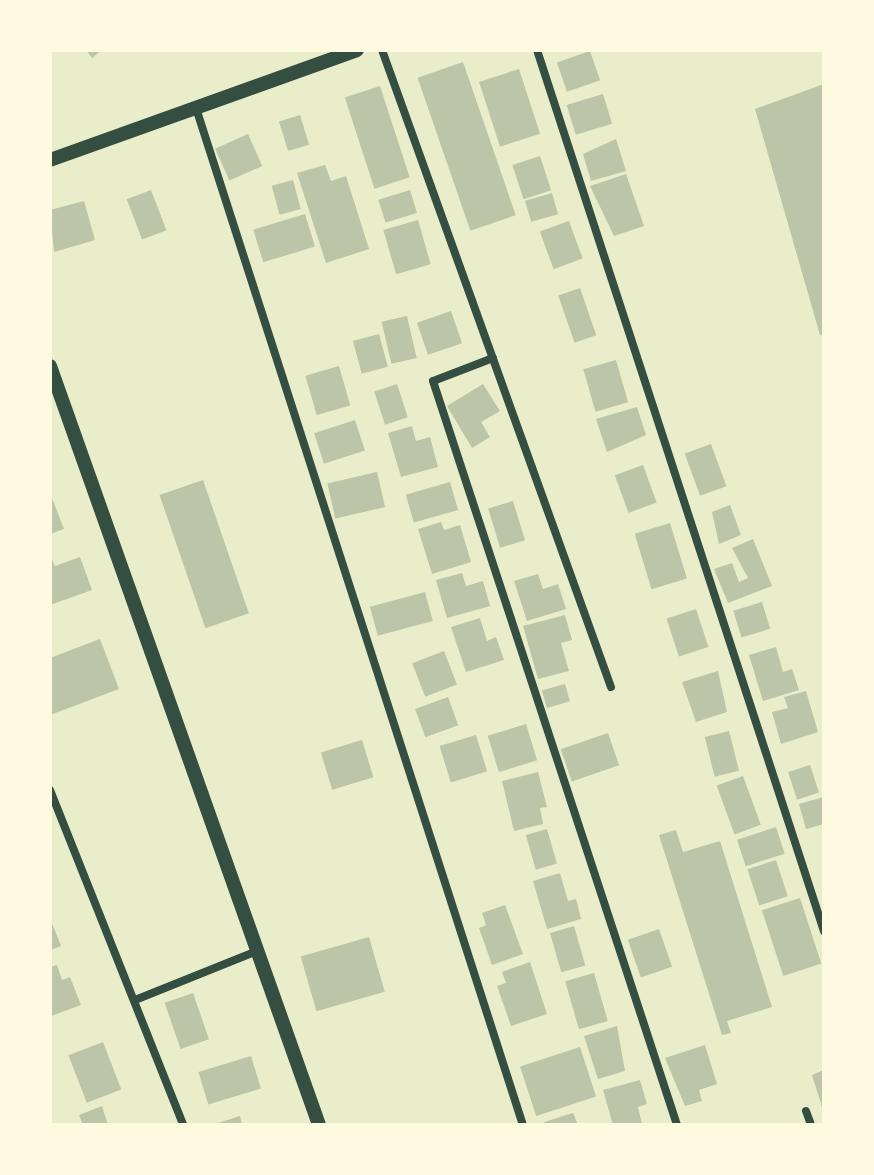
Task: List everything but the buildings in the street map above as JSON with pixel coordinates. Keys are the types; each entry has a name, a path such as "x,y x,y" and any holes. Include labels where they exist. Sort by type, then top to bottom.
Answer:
{"street":[{"path":"50,160 357,50"},
{"path":"382,50 611,687"},
{"path":"537,50 824,931"},
{"path":"196,108 523,1125"},
{"path":"493,358 433,381 677,1125"},
{"path":"50,366 319,1125"},
{"path":"50,790 183,1125"},
{"path":"135,1000 257,951"},
{"path":"806,1111 811,1125"}]}
